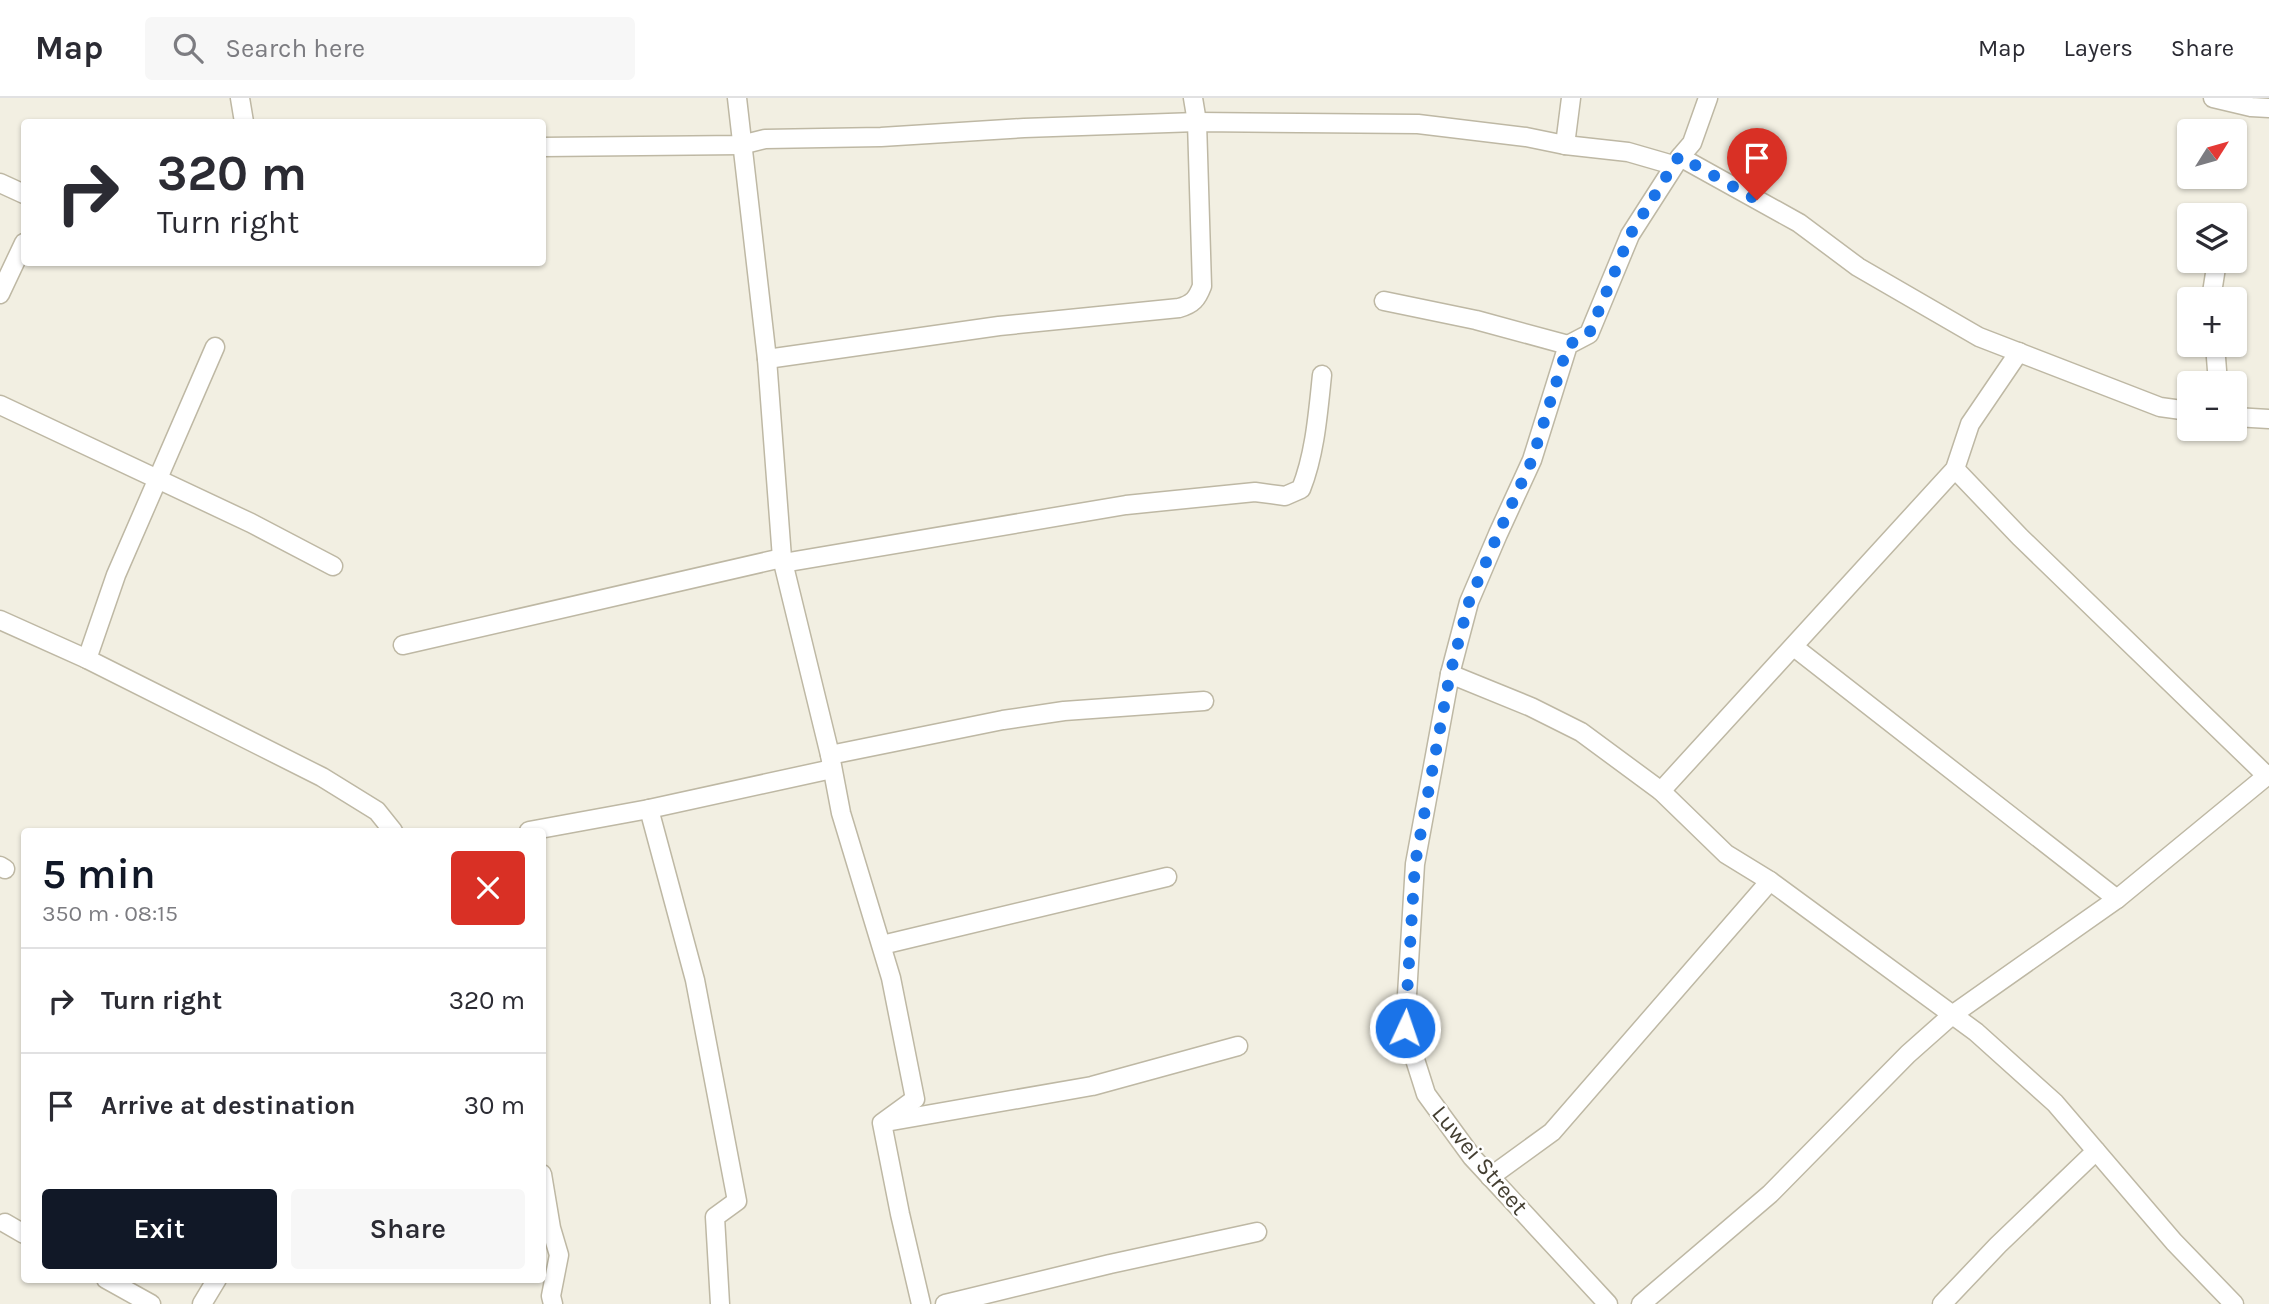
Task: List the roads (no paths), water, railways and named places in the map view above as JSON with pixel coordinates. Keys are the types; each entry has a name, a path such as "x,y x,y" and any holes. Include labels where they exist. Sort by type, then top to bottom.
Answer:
{"street":[{"path":"240,98 244,119"},
{"path":"737,98 767,359 777,516 783,561 841,813 891,978 915,1099 882,1123"},
{"path":"767,359 999,326 1179,309 1189,305 1197,299 1202,286 1197,122 1193,98"},
{"path":"1565,145 1571,98"},
{"path":"1384,300 1476,320 1568,345 1589,334 1630,235 1676,161 1692,143 1708,98"},
{"path":"2213,98 2251,107 2269,107"},
{"path":"546,147 741,145 765,139 881,137 1024,128 1197,122 1418,124 1628,152 1676,161 1799,223 1858,267 1979,337 2160,407 2177,409"},
{"path":"0,183 21,193"},
{"path":"0,294 21,249"},
{"name":"Luwei Street","path":"1568,345 1532,460 1469,602 1450,674 1415,864 1405,1028 1426,1094 1472,1157 1608,1304"},
{"path":"87,659 116,575 215,347"},
{"path":"1661,791 1955,469 1970,424 2019,352"},
{"path":"403,645 783,561 1126,505 1255,492 1285,496 1301,489 1306,477 1322,375"},
{"path":"0,405 251,523 333,566"},
{"path":"2247,418 2269,419"},
{"path":"1642,1304 1770,1194 1908,1054 1952,1015 2117,899 2268,775 2020,537 1955,469"},
{"path":"0,620 87,659 322,777 377,811 391,828"},
{"path":"1794,647 2117,899"},
{"path":"1450,674 1531,707 1581,732 1661,791 1726,854 1770,881 1976,1032 2055,1103 2227,1301"},
{"path":"545,828 649,809 1003,720 1064,711 1205,701"},
{"path":"649,809 695,980 737,1201 715,1217 720,1304"},
{"path":"882,945 1167,877"},
{"path":"1490,1177 1552,1132 1770,881"},
{"path":"882,1123 1092,1086 1238,1046"},
{"path":"882,1123 921,1304"},
{"path":"1942,1304 1998,1245 2096,1151"},
{"path":"546,1198 559,1255 551,1296 553,1304"},
{"path":"5,1223 21,1232"},
{"path":"946,1304 1258,1232"},
{"path":"113,1283 151,1304"},
{"path":"202,1304 215,1283"}]}
